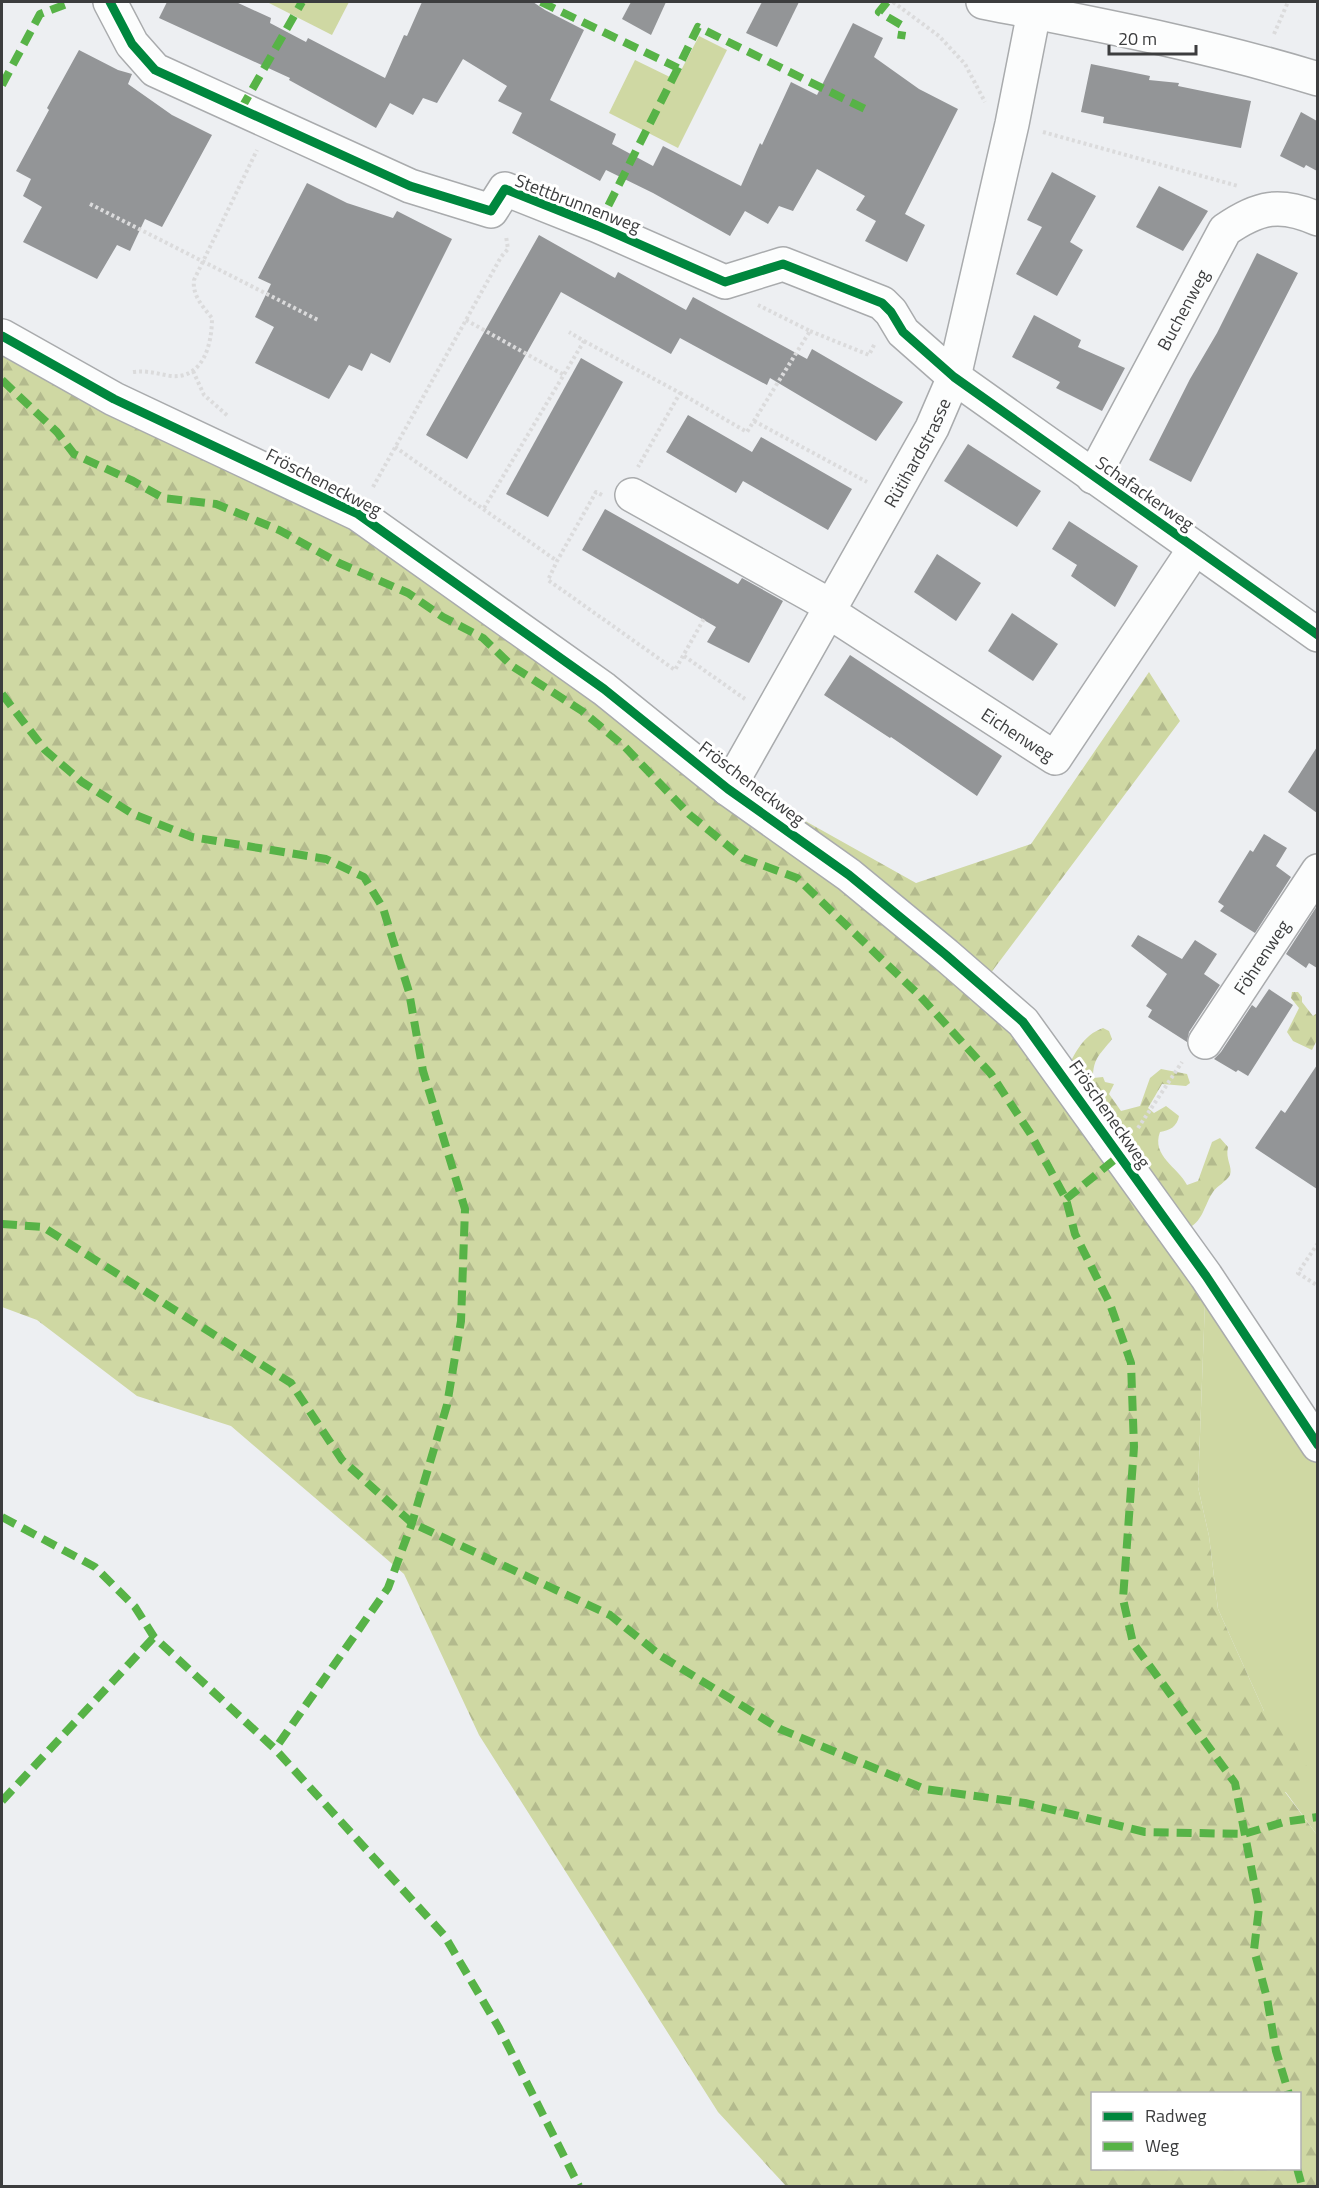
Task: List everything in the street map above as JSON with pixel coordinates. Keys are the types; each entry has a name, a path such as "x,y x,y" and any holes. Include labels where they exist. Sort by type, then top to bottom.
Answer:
{"street":[{"path":"110,2 132,44 155,70 410,186 491,211"},
{"path":"983,2 1118,29 1261,62 1317,79"},
{"name":"Rütihardstrasse","path":"728,789 932,428 954,377 1012,124 1034,12"},
{"name":"Stettbrunnenweg","path":"491,211 505,189 598,226 725,282"},
{"name":"Buchenweg","path":"1093,477 1225,230 1246,215 1277,209 1297,210 1317,219"},
{"path":"725,282 783,264 882,303 891,312 903,332 954,377"},
{"name":"Fröscheneckweg","path":"2,336 114,399 358,514 604,689 728,789 849,875 1023,1022 1206,1276 1317,1445"},
{"name":"Schafackerweg","path":"954,377 1317,635"},
{"path":"632,495 830,609"},
{"name":"Eichenweg","path":"830,609 1054,758 1195,548"},
{"name":"Föhrenweg","path":"1205,1042 1317,871"}],"path":[{"path":"892,2 939,36 965,64 994,121 1068,137 1245,188"},
{"path":"237,422 204,395 193,371 198,366 212,337 212,318 200,303 193,287 202,260 271,123"},
{"path":"90,204 318,320"},
{"path":"358,514 501,257 508,249 505,225 491,211"},
{"path":"725,282 725,290 810,331 869,355 875,342"},
{"path":"466,320 564,375"},
{"path":"569,332 747,432 810,331"},
{"path":"484,508 584,341"},
{"path":"680,393 628,484 632,495 626,506 596,492 556,561 548,580 675,670 705,617"},
{"path":"754,421 893,497"},
{"path":"395,447 556,561"},
{"path":"684,656 769,717"},
{"path":"1119,1156 1197,1041 1205,1042"},
{"path":"1317,1243 1298,1273 1317,1286"}],"green space":[{"path":"267,2 349,2 332,35"},
{"path":"699,36 727,50 678,148 609,113 635,60 676,80"},
{"path":"2,344 352,526 643,730 916,883 1031,844 1149,672 1180,721 981,986 1206,1276 1198,1487 1209,1536 1218,1609 1264,1711 1282,1718 1308,1769 1303,1794 1285,1792 1317,1835 1317,2186 786,2186 718,2112 479,1735 404,1574 231,1426 137,1396 37,1320 2,1307"},
{"path":"1292,992 1298,992 1302,997 1302,1002 1313,1016 1317,1013 1317,1040 1312,1050 1293,1041 1287,1032 1299,1008 1291,998"},
{"path":"1103,1028 1109,1031 1112,1039 1096,1060 1093,1078 1103,1077 1105,1082 1114,1084 1109,1094 1121,1111 1140,1106 1150,1078 1161,1069 1187,1074 1190,1083 1186,1086 1162,1084 1148,1108 1154,1113 1166,1106 1179,1116 1177,1123 1160,1132 1158,1140 1162,1155 1187,1185 1198,1181 1212,1142 1220,1138 1228,1147 1230,1175 1213,1192 1196,1223 1186,1229 1066,1072 1085,1040"},
{"path":"1206,1276 1317,1445 1317,1835 1285,1791 1264,1711 1218,1609 1209,1536 1198,1487"}],"building":[{"path":"167,2 236,2 271,18 270,23 306,42 308,38 385,78 422,2 533,2 584,30 550,100 616,134 612,144 653,166 663,146 741,186 791,82 817,95 853,23 883,38 874,57 919,89 958,109 905,214 925,225 907,262 865,241 876,221 856,210 865,196 817,169 793,211 779,206 768,224 745,211 730,236 606,170 600,181 512,133 522,113 498,101 507,86 463,59 437,103 423,98 413,115 390,103 376,128 289,80 290,78 159,18"},
{"path":"631,2 666,2 651,35 622,19"},
{"path":"762,2 799,2 777,47 746,33"},
{"path":"79,50 118,70 132,74 128,84 172,115 212,135 162,227 145,219 130,251 117,245 97,279 23,242 42,207 23,196 31,179 16,171"},
{"path":"1091,64 1150,76 1149,80 1179,83 1178,86 1251,101 1241,148 1103,123 1104,117 1081,112"},
{"path":"1301,112 1317,121 1317,171 1306,165 1304,168 1280,156"},
{"path":"1052,172 1096,196 1070,242 1083,250 1057,296 1016,274 1042,227 1027,220"},
{"path":"307,183 347,203 393,218 397,211 452,239 390,363 371,353 362,371 349,365 329,399 255,363 274,327 255,317 271,284 258,278"},
{"path":"1159,186 1208,211 1183,251 1136,227"},
{"path":"539,235 615,278 618,272 686,310 693,297 807,359 812,349 903,402 876,441 770,378 767,385 680,338 671,354 561,292 467,459 426,435"},
{"path":"1257,253 1298,273 1191,482 1149,460"},
{"path":"1034,315 1081,340 1078,347 1125,368 1102,411 1056,388 1060,382 1012,357"},
{"path":"581,358 623,382 548,517 506,494"},
{"path":"688,415 752,452 761,437 852,489 828,530 743,481 736,493 666,452"},
{"path":"968,444 1041,491 1017,527 944,481"},
{"path":"605,509 738,584 742,578 783,601 749,663 707,642 716,627 582,550"},
{"path":"1069,521 1138,566 1115,607 1071,576 1077,565 1052,549"},
{"path":"937,554 981,583 956,621 914,592"},
{"path":"1012,613 1058,644 1033,681 988,651"},
{"path":"850,655 1002,756 977,796 891,737 824,695"},
{"path":"1317,747 1317,813 1288,792"},
{"path":"1264,834 1287,848 1276,866 1291,877 1255,933 1220,911 1224,906 1218,902 1250,850 1253,852"},
{"path":"1317,906 1317,968 1309,963 1306,968 1286,954"},
{"path":"1138,935 1182,959 1195,940 1217,954 1204,974 1220,985 1189,1032 1187,1042 1148,1017 1152,1010 1146,1006 1167,974 1131,946"},
{"path":"1269,989 1293,1005 1248,1076 1214,1059 1252,1005 1256,1008"},
{"path":"1317,1065 1317,1189 1255,1148 1281,1110 1285,1113"}],"marked path":[{"path":"2,85 40,14 72,2"},
{"path":"241,109 302,2"},
{"path":"541,2 678,68 698,27 865,109"},
{"path":"887,2 879,12 903,26 901,39"},
{"path":"598,226 678,68"},
{"path":"2,380 57,432 74,454 133,481 163,498 216,504 279,530 339,563 408,593 443,617 483,638 512,666 582,711 624,746 690,815 743,858 797,878 920,996 991,1074 1030,1133 1066,1199 1075,1234 1110,1304 1131,1363 1134,1447 1123,1599 1133,1643 1235,1783 1259,1908 1254,1950 1267,1998 1276,2051 1288,2092"},
{"path":"2,694 45,750 82,782 133,814 192,837 326,859 364,877 383,908 409,992 423,1071 465,1209 461,1321 447,1405 412,1523 388,1588 275,1749"},
{"path":"1066,1199 1119,1156"},
{"path":"2,1224 43,1227 291,1383 342,1460 412,1523 610,1615 661,1656 780,1729 925,1789 1025,1803 1145,1832 1244,1834 1284,1822 1318,1817"},
{"path":"2,1517 95,1567 135,1607 154,1637 275,1749 444,1935 499,2028 579,2186"},
{"path":"2,1801 154,1637"},
{"path":"1298,2170 1302,2186"}],"cycle path":[{"path":"110,2 132,44 155,70 410,186 491,211 505,189 598,226 725,282 783,264 882,303 891,312 903,332 954,377 1318,635"},
{"path":"2,336 114,399 358,514 604,689 728,789 849,875 946,955 1023,1022 1206,1276 1318,1445"}]}
